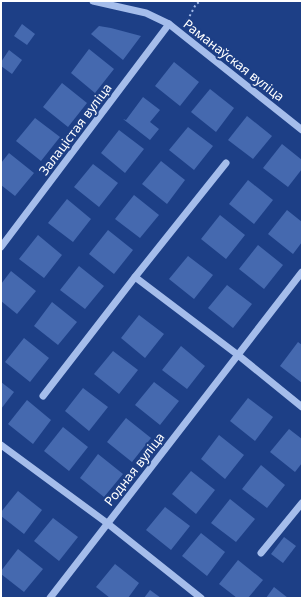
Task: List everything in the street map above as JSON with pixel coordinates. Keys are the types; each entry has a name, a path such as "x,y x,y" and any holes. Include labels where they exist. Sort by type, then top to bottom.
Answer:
{"street":[{"name":"Раманаўская вуліца","path":"93,1 146,13 169,24 302,130"},
{"name":"Залацістая вуліца","path":"1,247 169,24"},
{"path":"43,396 226,163"},
{"name":"Родная вуліца","path":"50,598 302,272"},
{"path":"135,277 238,355 302,407"},
{"path":"1,445 108,523 201,598"},
{"path":"262,553 302,503"}],"path":[{"path":"180,34 196,4 201,1"}],"building":[{"path":"22,24 35,34 27,45 14,36"},
{"path":"99,26 141,36 123,60 91,34"},
{"path":"89,49 114,69 95,93 71,73"},
{"path":"9,50 22,60 12,74 1,66 1,62"},
{"path":"174,62 199,82 180,106 155,86"},
{"path":"62,83 87,103 68,127 43,107"},
{"path":"210,89 234,108 216,132 191,112"},
{"path":"143,97 160,110 150,122 159,129 150,140 123,119 126,120"},
{"path":"247,116 272,136 253,159 228,140"},
{"path":"35,118 60,137 41,161 16,141"},
{"path":"188,127 213,146 194,170 169,150"},
{"path":"119,130 144,149 125,173 101,153"},
{"path":"282,144 302,160 302,169 288,187 263,168"},
{"path":"9,153 34,173 15,196 1,185 1,163"},
{"path":"161,161 185,180 167,204 142,184"},
{"path":"93,164 118,183 99,207 74,187"},
{"path":"248,180 273,200 254,224 229,204"},
{"path":"134,195 159,215 140,238 115,219"},
{"path":"67,199 91,219 73,242 48,223"},
{"path":"287,210 302,222 302,242 293,254 268,234"},
{"path":"220,215 245,235 226,259 201,239"},
{"path":"108,230 133,250 114,274 89,254"},
{"path":"38,235 62,255 44,278 19,259"},
{"path":"258,245 283,265 264,289 239,269"},
{"path":"188,256 213,275 194,299 169,279"},
{"path":"79,266 104,286 85,309 60,290"},
{"path":"11,271 36,291 17,314 1,301 1,284"},
{"path":"227,285 252,304 233,328 208,308"},
{"path":"52,302 77,322 58,345 34,326"},
{"path":"139,315 164,334 145,358 121,338"},
{"path":"24,338 49,358 30,382 5,362"},
{"path":"298,342 302,345 302,383 280,366"},
{"path":"181,346 205,366 187,389 162,370"},
{"path":"113,351 138,370 119,394 94,374"},
{"path":"1,382 14,392 1,409"},
{"path":"154,382 179,401 160,425 135,405"},
{"path":"83,388 108,407 89,431 65,411"},
{"path":"248,398 273,417 255,441 230,421"},
{"path":"27,400 51,420 33,444 8,424"},
{"path":"126,418 151,438 132,462 107,442"},
{"path":"63,427 88,447 69,471 44,451"},
{"path":"289,429 302,439 302,463 295,472 270,452"},
{"path":"219,435 244,455 225,479 201,459"},
{"path":"98,454 123,474 104,497 80,478"},
{"path":"261,465 285,485 267,508 242,489"},
{"path":"191,471 215,490 196,514 172,494"},
{"path":"18,491 42,510 24,534 1,516 1,512"},
{"path":"230,499 255,519 236,542 211,523"},
{"path":"165,507 190,526 171,550 146,530"},
{"path":"53,518 78,537 59,561 34,541"},
{"path":"201,533 225,552 207,576 182,556"},
{"path":"284,537 296,546 283,563 271,554"},
{"path":"18,549 43,569 24,592 1,574 1,571"},
{"path":"238,560 263,580 248,598 237,598 219,584"},
{"path":"115,564 139,583 128,598 110,598 96,587"},
{"path":"274,587 288,598 266,598"},
{"path":"150,590 161,598 144,598"}]}
